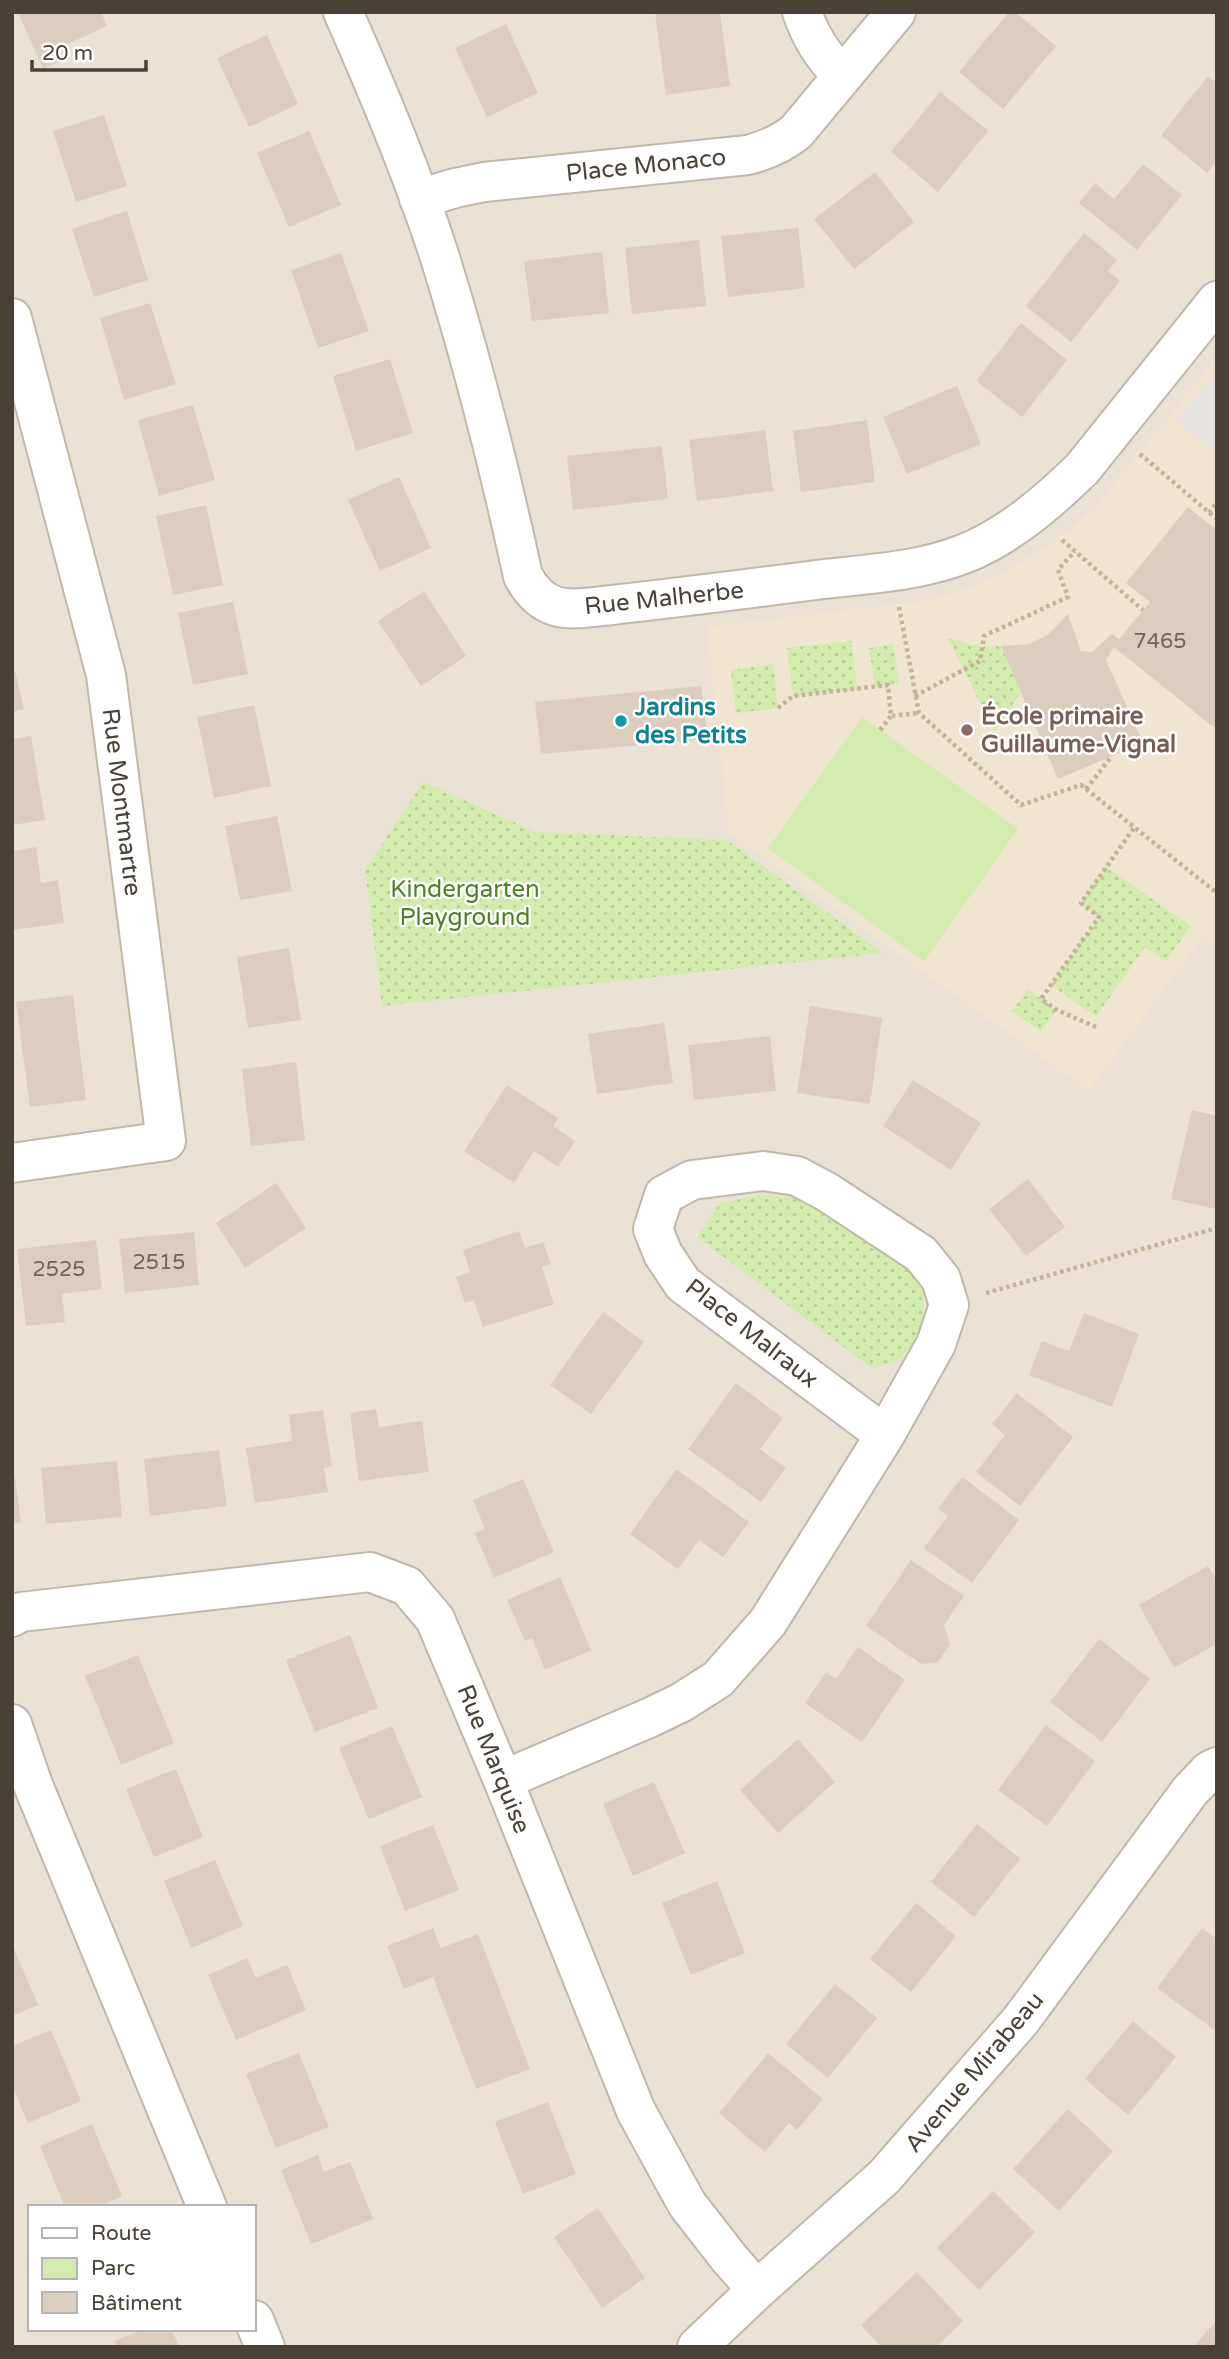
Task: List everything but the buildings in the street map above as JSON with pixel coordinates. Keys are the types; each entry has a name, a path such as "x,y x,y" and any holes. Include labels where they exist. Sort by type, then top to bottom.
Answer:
{"street":[{"name":"Rue Malherbe","path":"343,12 419,199 440,259 483,406 523,576 542,602 558,607 612,605 891,571 945,561 968,552 1017,525 1082,469 1217,301"},
{"path":"802,12 810,35 842,76"},
{"name":"Place Monaco","path":"419,199 484,182 736,156 768,150 796,132 896,12"},
{"name":"Rue Montmartre","path":"12,318 106,675 166,1141 12,1163"},
{"name":"Place Malraux","path":"503,1780 649,1718 682,1702 718,1679 768,1622 885,1435 936,1344 949,1305 941,1279 921,1254 827,1192 797,1176 763,1171 692,1180 664,1195 653,1229 663,1254 683,1284 885,1435"},
{"name":"Rue Marquise","path":"12,1616 21,1612 370,1572 407,1586 435,1619 636,2111 687,2204 757,2290"},
{"path":"12,1724 33,1785 206,2205"},
{"name":"Avenue Mirabeau","path":"697,2347 884,2177 1021,2020 1190,1790 1209,1770 1217,1767"},
{"path":"256,2325 265,2347"}],"path":[{"path":"1135,451 1217,519"},
{"path":"1209,513 1217,502"},
{"path":"1056,535 1143,610"},
{"path":"915,696 980,661 984,636 1068,597 1058,570 1075,551"},
{"path":"898,601 919,713 1021,804 1081,785 1217,893"},
{"path":"778,708 793,695 888,685 891,716 880,730"},
{"path":"891,716 919,713"},
{"path":"1086,789 1112,756"},
{"path":"1096,1027 1057,1010 1041,999 1099,917 1081,903 1134,827"},
{"path":"975,1296 1217,1228"}],"shaded area":[{"path":"12,12 1217,12 1217,2347 12,2347"},
{"name":"École primaire Guillaume-Vignal","path":"1217,357 1217,946 1203,936 1089,1091 729,833 707,627 922,601 965,589 1011,568 1064,535 1099,503"},
{"path":"1217,372 1217,454 1177,420"}],"green space":[{"path":"948,638 982,647 1001,646 1021,692 995,732"},
{"path":"852,641 857,689 793,696 787,648"},
{"path":"893,644 899,683 875,687 869,648"},
{"path":"773,664 778,708 736,713 731,670"},
{"path":"862,717 1018,829 924,961 768,848"},
{"name":"Kindergarten Playground","path":"423,782 536,832 727,840 883,953 382,1006 365,870"},
{"path":"1106,867 1191,926 1166,961 1145,947 1096,1017 1051,985 1099,917 1081,903"},
{"path":"1028,989 1057,1010 1041,1031 1012,1011"},
{"path":"760,1195 799,1198 908,1263 924,1293 923,1334 896,1362 872,1368 697,1237 720,1203"}],"place":[{"name":"Jardins des Petits","path":"621,721"},
{"name":"École primaire Guillaume-Vignal","path":"967,730"}]}
